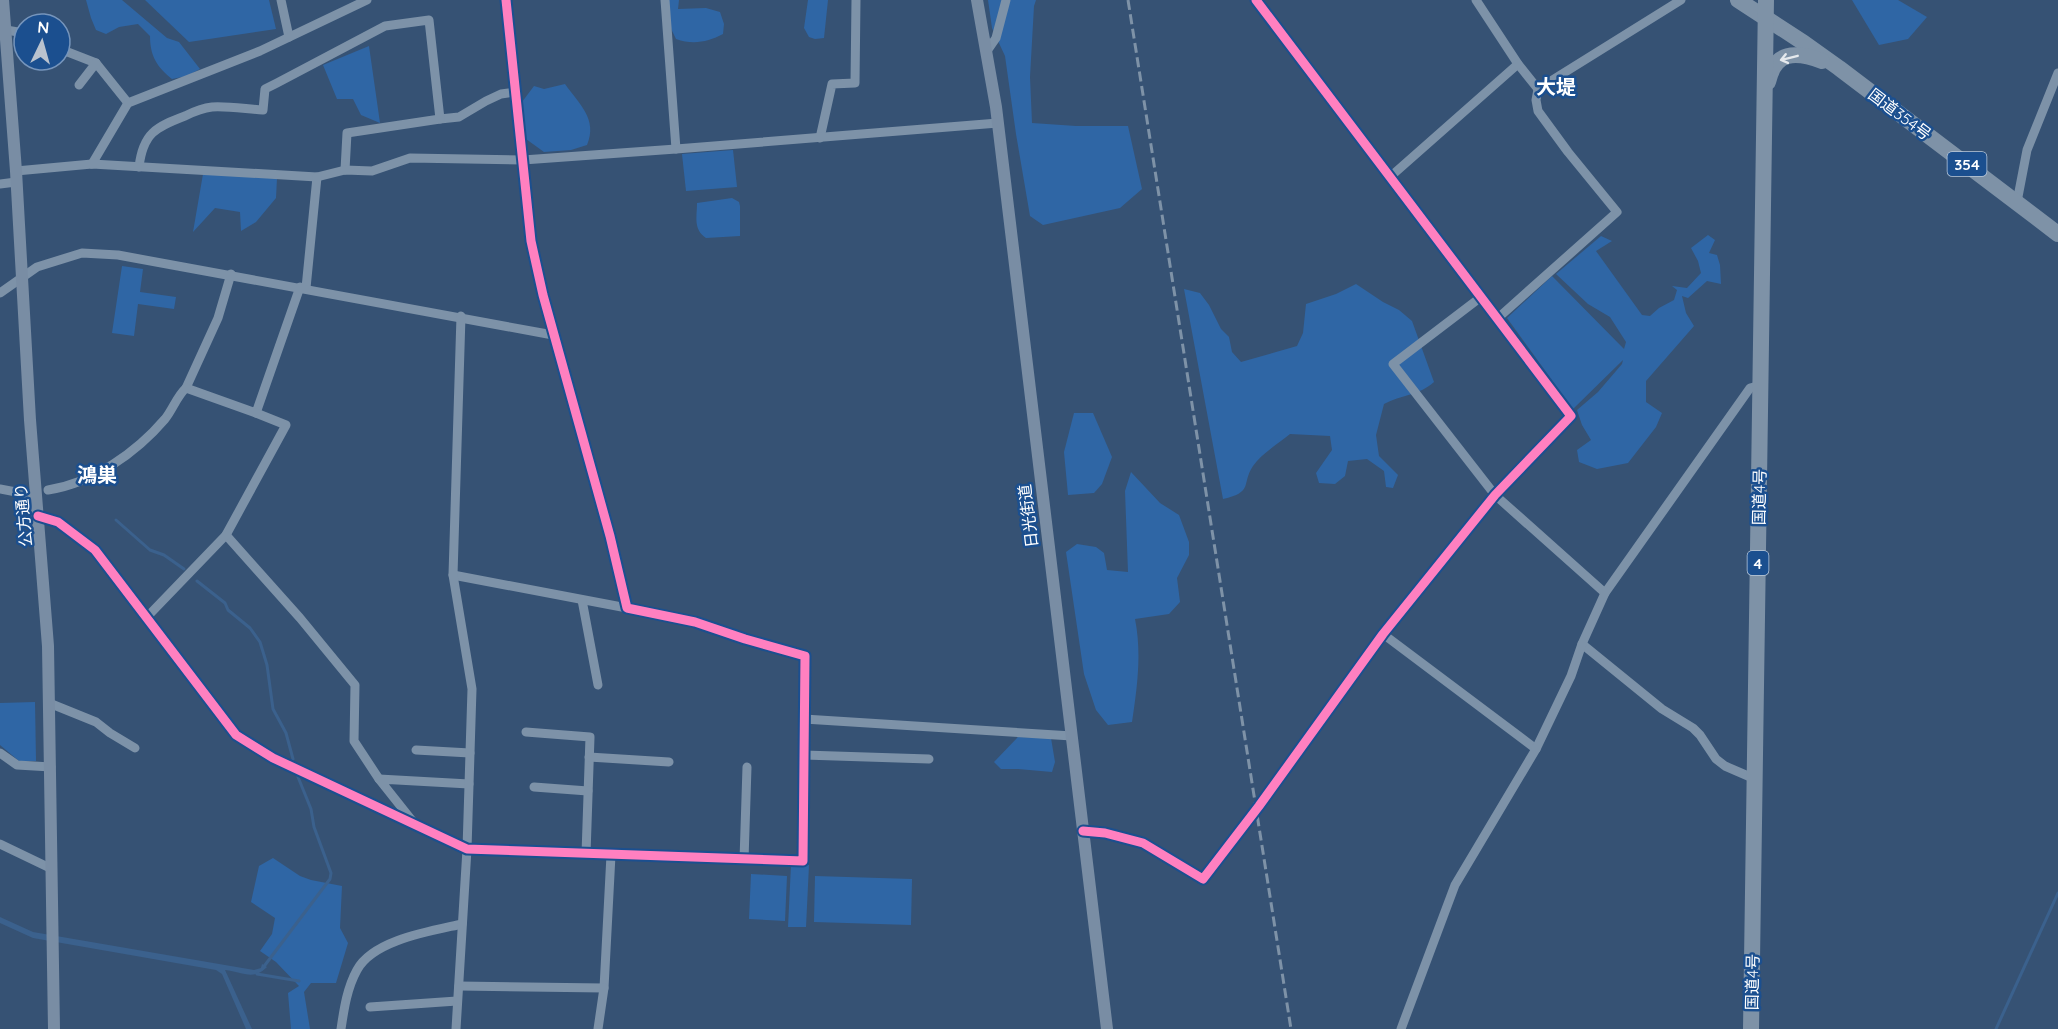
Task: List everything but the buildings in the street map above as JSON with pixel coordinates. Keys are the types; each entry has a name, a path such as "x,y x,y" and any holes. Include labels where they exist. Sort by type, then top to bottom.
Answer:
{"highway":[{"name":"国道354号","path":"1738,0 1839,68 2058,234"},
{"name":"国道4号","path":"1751,1029 1766,0"},
{"path":"1764,98 1772,68 1784,57 1802,55 1839,68"}],"main road":[{"name":"公方通り","path":"3,0 3,29 16,177 30,420 42,493 38,516 50,703 54,1029"},
{"name":"日光街道","path":"977,0 998,123 1107,1029"}],"street":[{"path":"281,0 290,37"},
{"path":"92,164 128,103 260,51 367,0"},
{"path":"506,0 531,241 553,335 610,536 627,608"},
{"path":"665,0 676,150"},
{"path":"820,138 832,84 855,83 856,0"},
{"path":"987,51 996,38 1006,0"},
{"path":"1083,831 1105,833 1143,843 1203,879 1259,806 1383,634 1495,495 1571,416 1256,0"},
{"path":"1476,0 1518,64 1538,89"},
{"path":"1498,318 1617,213 1538,111 1536,100 1538,89 1681,0"},
{"path":"139,166 140,152 146,140 154,130 162,125 212,107 263,110 265,89 385,27 396,25 429,20 440,119"},
{"path":"72,54 96,63 128,103"},
{"path":"79,85 96,63"},
{"path":"1390,177 1518,64"},
{"path":"2017,202 2026,150 2058,73"},
{"path":"345,170 347,133 459,117 501,94 516,92"},
{"path":"0,184 16,177 92,164 317,177 345,170 372,171 410,158 523,160 676,150 998,123"},
{"path":"256,413 303,288 317,177"},
{"path":"0,292 37,267 82,253 118,255 461,316 553,335"},
{"path":"0,489 42,493 90,478 135,448 154,431 168,416 186,388 218,318 231,274"},
{"path":"1481,297 1393,364 1495,495 1605,593"},
{"path":"456,1029 467,849 472,689 453,575 461,316"},
{"path":"1401,1029 1455,885 1536,749 1571,676 1582,644 1605,593 1750,388 1761,385"},
{"path":"147,616 226,535 286,425 186,388"},
{"path":"38,516 58,522 95,550 236,735 273,758 467,849 803,861 805,656 695,622 453,575"},
{"path":"226,535 300,618 355,685 354,741 379,779 416,825"},
{"path":"582,600 598,685"},
{"path":"1383,634 1536,749"},
{"path":"1582,644 1662,709 1693,728 1716,759 1725,766 1755,779"},
{"path":"50,703 96,722 135,748"},
{"path":"804,719 1072,736"},
{"path":"526,732 590,737 586,854"},
{"path":"416,750 470,753"},
{"path":"0,753 17,765 51,767"},
{"path":"804,754 929,759"},
{"path":"589,758 669,762"},
{"path":"744,860 747,767"},
{"path":"379,779 469,784"},
{"path":"534,787 588,791"},
{"path":"0,844 52,869"},
{"path":"598,1029 604,988 611,855"},
{"path":"341,1029 345,1003 357,969 372,953 418,934 462,924"},
{"path":"459,986 604,988"},
{"path":"370,1007 457,1001"}],"shaded area":[{"path":"86,0 122,0 167,38 179,42 200,69 187,76 172,79 155,60 150,36 138,24 119,27 106,34 96,30"},
{"path":"145,0 269,0 276,29 189,42"},
{"path":"661,0 679,0 678,9 706,8 720,12 724,24 723,34 700,42 676,39 662,10"},
{"path":"808,0 828,0 824,38 809,37 804,28"},
{"path":"988,0 1036,0 1030,77 1032,123 1128,126 1142,189 1120,208 1043,225 1030,216 1005,56 992,28"},
{"path":"1852,0 1898,0 1927,17 1908,39 1879,45"},
{"path":"369,46 380,123 361,115 353,99 337,99 323,65"},
{"path":"565,84 589,120 590,136 587,145 571,150 544,152 526,139 522,102 534,86 544,89"},
{"path":"733,150 737,187 686,191 682,154"},
{"path":"203,174 277,178 276,198 256,222 241,231 240,212 215,208 193,232"},
{"path":"732,198 739,202 740,206 740,236 706,238 697,227 697,203"},
{"path":"1708,235 1715,240 1709,253 1717,255 1721,284 1707,281 1688,298 1682,296 1686,313 1694,326 1646,381 1646,402 1662,413 1656,427 1628,463 1597,469 1579,462 1577,450 1591,440 1582,425 1577,410 1598,392 1623,360 1573,409 1507,318 1552,276 1624,349 1626,342 1610,317 1588,304 1556,274 1601,236 1612,241 1596,251 1642,315 1650,316 1674,300 1677,290 1672,286 1687,288 1701,273 1691,248"},
{"path":"122,266 143,269 140,292 176,297 174,309 138,304 134,336 112,333"},
{"path":"1356,284 1399,310 1412,321 1434,382 1423,390 1384,404 1376,435 1379,456 1398,475 1393,488 1386,487 1384,471 1367,459 1348,461 1345,476 1335,484 1319,483 1316,473 1332,450 1330,436 1290,434 1257,461 1243,490 1223,499 1184,289 1200,293 1221,329 1229,337 1232,352 1241,362 1297,346 1303,333 1306,304 1336,294"},
{"path":"1074,413 1093,413 1112,457 1102,484 1094,493 1068,495 1064,452"},
{"path":"1131,472 1160,503 1179,515 1189,542 1189,555 1177,578 1180,602 1169,614 1135,619 1138,658 1132,722 1108,725 1096,710 1084,674 1066,552 1077,544 1096,547 1104,553 1107,570 1128,572 1125,491"},
{"path":"35,702 36,761 19,761 0,745 0,703"},
{"path":"1018,737 1051,738 1055,762 1052,772 1001,769 994,762"},
{"path":"273,858 300,876 342,886 340,928 348,943 336,983 311,983 304,992 310,1029 291,1029 288,993 299,986 276,962 260,951 272,934 275,918 251,902 259,866"},
{"path":"791,865 809,865 806,927 788,927"},
{"path":"751,874 787,876 785,921 749,919"},
{"path":"815,876 912,879 911,925 814,922"},
{"path":"0,917 33,932 254,970 261,968 262,964 267,967 252,975 225,970 252,1029 246,1029 222,974 216,970 33,938 0,923"}],"waterway":[{"path":"116,520 150,550 164,555 184,569"},
{"path":"197,581 225,603 228,610 250,628 260,642 267,665 273,709 286,733 293,759"},
{"path":"262,969 330,879 331,873 314,827 311,809 298,777"},
{"path":"1996,1029 2058,893"},
{"path":"257,974 299,981"}],"railway":[{"path":"1128,0 1291,1029"}],"cycle path":[{"path":"38,516 58,522 95,550 236,735 273,758 467,849 803,861 805,656 695,622 627,608 610,536 543,295 531,241 506,0"},
{"path":"1083,831 1105,833 1143,843 1203,879 1259,806 1383,634 1495,495 1571,416 1256,0"}],"district":[{"name":"大堤","path":"1556,86"},
{"name":"鴻巣","path":"97,474"}]}
